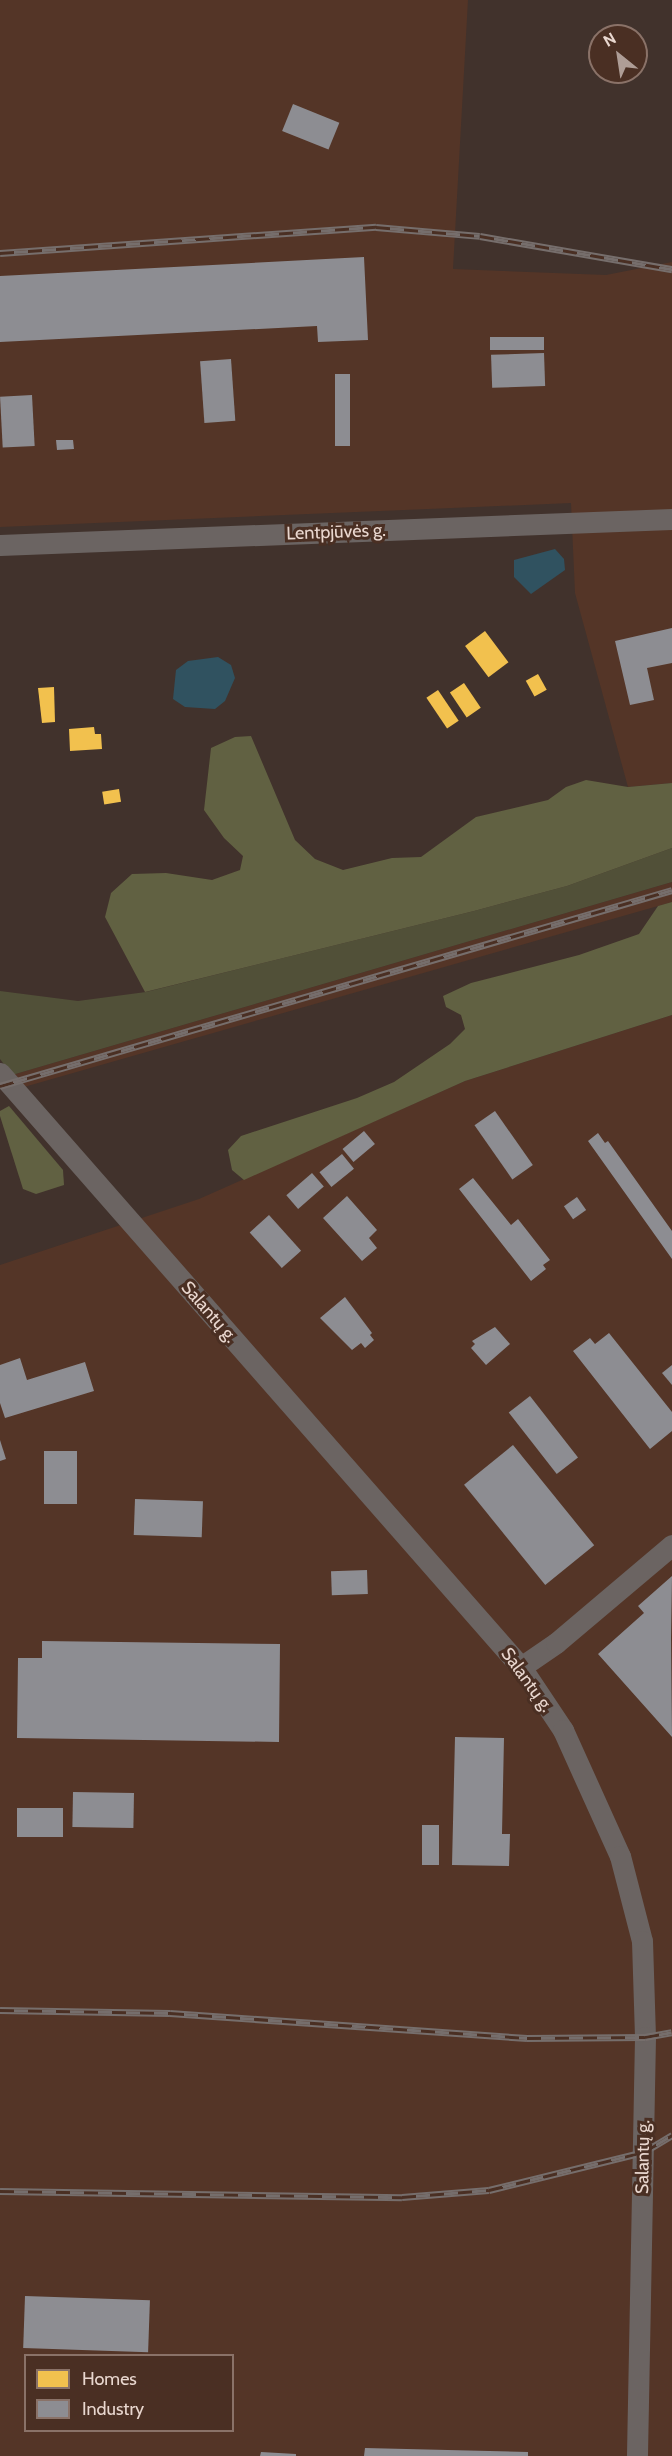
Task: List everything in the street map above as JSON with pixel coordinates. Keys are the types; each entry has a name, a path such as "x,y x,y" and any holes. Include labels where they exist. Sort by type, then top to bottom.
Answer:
{"street":[{"name":"Lentpjūvės g.","path":"0,545 672,519"},
{"name":"Salantų g.","path":"0,1073 521,1667 563,1730 610,1835 642,1941 645,2060 637,2456"},
{"path":"521,1667 556,1644 672,1545"}],"shaded area":[{"path":"0,0 468,0 453,269 606,275 672,262 672,783 628,787 575,593 571,503 0,527"},
{"path":"672,848 672,882 12,1075 0,1059 0,991 78,1001 146,992 567,886"},
{"path":"672,882 672,902 24,1087 12,1075"},
{"path":"672,1015 672,2456 0,2456 0,1265 199,1199 465,1081"}],"green space":[{"path":"251,736 295,840 315,859 343,870 392,858 421,857 476,817 548,800 566,787 586,780 628,787 672,783 672,848 567,886 145,992 105,917 111,893 132,874 166,873 212,880 240,870 243,856 224,838 204,810 211,748 235,737"},
{"path":"672,902 672,1015 465,1081 244,1180 232,1170 228,1150 241,1136 357,1098 394,1082 450,1044 465,1029 461,1015 446,1007 443,996 471,983 579,955 639,934 658,906"},
{"path":"9,1106 63,1170 64,1185 36,1194 23,1189 0,1116 0,1111"}],"water":[{"path":"555,549 564,559 565,570 531,594 514,577 514,560"},
{"path":"218,657 231,665 235,678 225,701 215,709 185,707 173,699 176,670 188,661"}],"building: Homes":[{"path":"485,631 508,662 489,677 465,646"},
{"path":"538,674 547,690 534,697 526,681"},
{"path":"464,683 481,708 467,717 450,693"},
{"path":"54,687 55,722 42,723 38,688"},
{"path":"438,690 459,721 447,729 426,698"},
{"path":"94,727 95,734 101,734 102,749 70,751 69,729"},
{"path":"119,789 121,802 104,804 102,792"}],"building: Industry":[{"path":"293,104 339,123 328,150 282,131"},
{"path":"364,257 368,340 318,342 317,326 0,342 0,276"},
{"path":"490,337 544,337 544,350 490,350"},
{"path":"544,353 545,386 492,388 491,355"},
{"path":"231,359 235,421 204,423 200,361"},
{"path":"335,374 350,374 350,446 335,446"},
{"path":"32,395 35,446 3,448 0,397"},
{"path":"56,440 73,440 74,449 57,450"},
{"path":"672,628 672,663 647,668 654,700 630,705 615,641"},
{"path":"495,1111 533,1165 512,1179 475,1125"},
{"path":"364,1131 375,1144 353,1162 343,1149"},
{"path":"598,1133 605,1143 608,1141 672,1231 672,1259 588,1141"},
{"path":"342,1154 354,1169 331,1187 319,1172"},
{"path":"312,1173 324,1187 298,1209 286,1195"},
{"path":"473,1178 511,1225 518,1219 550,1260 543,1265 546,1269 531,1281 459,1189"},
{"path":"347,1196 377,1230 369,1238 377,1248 362,1261 323,1218"},
{"path":"577,1197 586,1210 573,1219 564,1206"},
{"path":"269,1215 301,1251 282,1268 250,1232"},
{"path":"345,1297 372,1333 370,1335 374,1340 365,1348 361,1343 352,1350 320,1318"},
{"path":"495,1327 510,1344 486,1365 471,1348 475,1344 472,1341"},
{"path":"609,1333 672,1412 672,1431 650,1449 573,1351 590,1338 595,1344"},
{"path":"20,1358 27,1380 85,1362 94,1391 5,1418 0,1403 0,1365"},
{"path":"672,1365 672,1385 662,1373"},
{"path":"530,1396 578,1457 557,1474 509,1413"},
{"path":"0,1440 6,1459 0,1461"},
{"path":"513,1445 594,1545 545,1585 464,1485"},
{"path":"44,1451 77,1451 77,1504 44,1504"},
{"path":"135,1499 203,1501 202,1537 134,1535"},
{"path":"367,1570 368,1594 332,1595 331,1571"},
{"path":"672,1576 672,1737 598,1654 644,1613 638,1606"},
{"path":"42,1641 280,1644 279,1742 17,1738 18,1658 42,1658"},
{"path":"455,1737 504,1738 502,1834 510,1834 509,1866 452,1865"},
{"path":"73,1792 134,1793 133,1828 72,1827"},
{"path":"17,1808 63,1808 63,1837 17,1837"},
{"path":"422,1825 439,1825 439,1865 422,1865"},
{"path":"25,2296 150,2300 148,2352 23,2348"},
{"path":"365,2448 528,2452 528,2456 364,2456"},
{"path":"261,2452 296,2454 296,2456 260,2456"}],"railway":[{"path":"0,253 376,227 480,236 672,269"},
{"path":"0,1086 672,890"},
{"path":"0,2010 170,2013 527,2038 645,2037 672,2032"},
{"path":"0,2191 402,2197 489,2190 644,2152 672,2135"}]}
